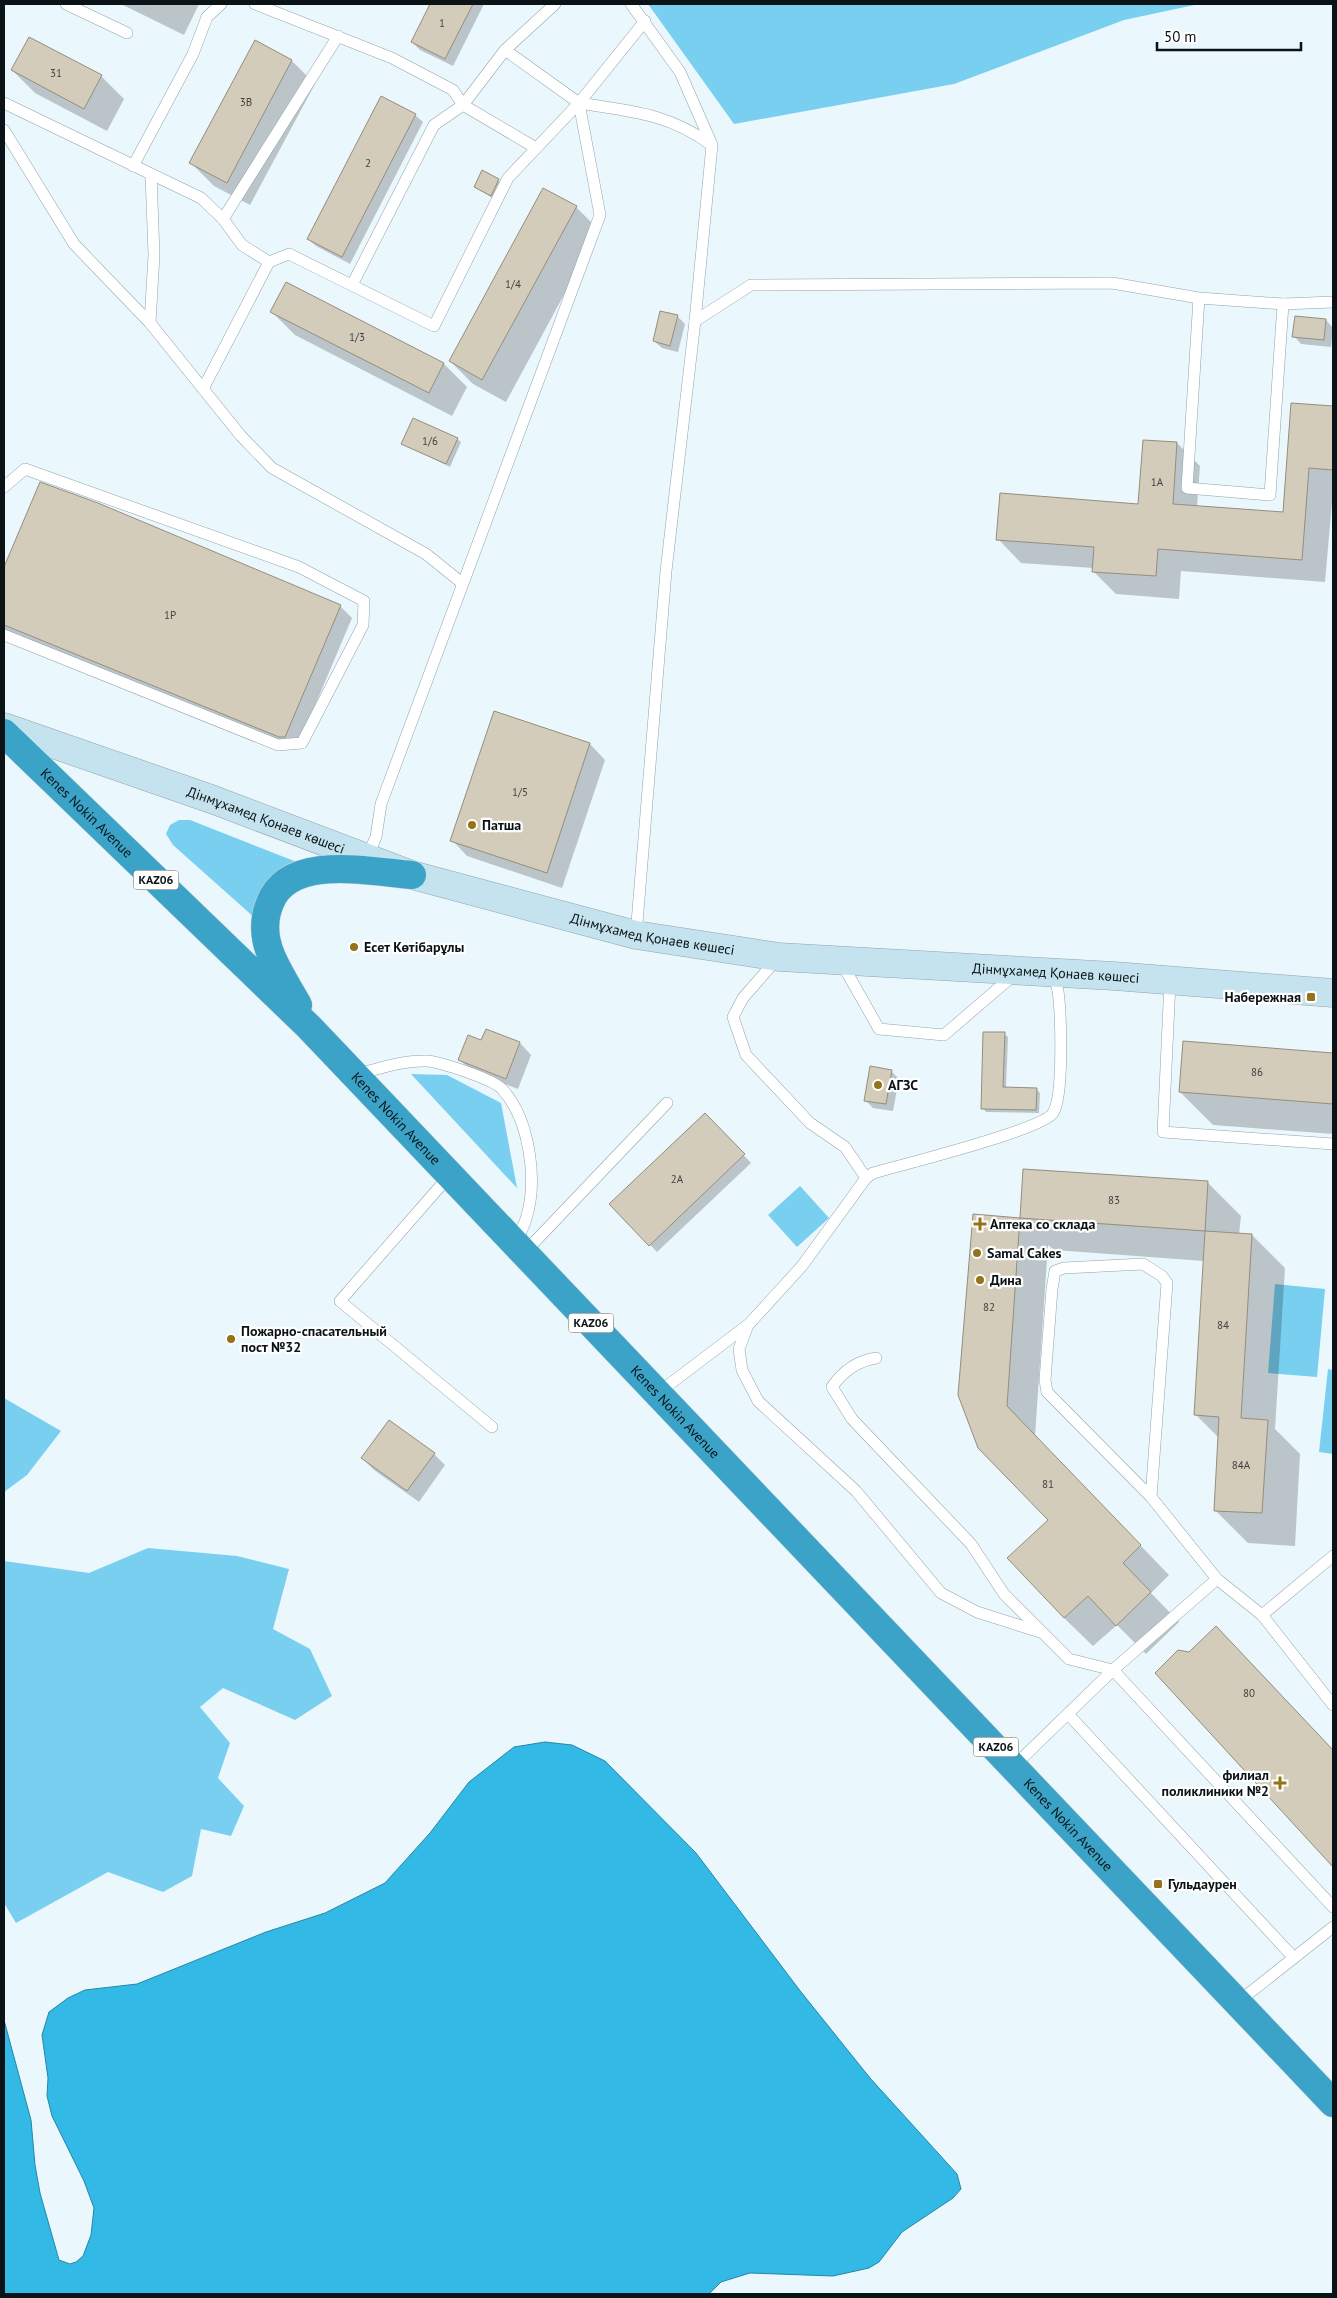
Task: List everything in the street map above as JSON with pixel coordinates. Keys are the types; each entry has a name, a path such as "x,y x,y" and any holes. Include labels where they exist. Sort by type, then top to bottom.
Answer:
{"highway":[{"name":"Kenes Nokin Avenue","path":"4,734 309,1027 1333,2103"},
{"path":"309,1027 271,955 267,942 265,918 272,897 284,882 296,876 323,869 412,874"}],"street":[{"name":"Дінмұхамед Қонаев көшесі","path":"4,727 214,800 412,874 636,935 779,957 1114,976 1170,982 1333,993"}],"lane":[{"path":"66,4 126,33"},
{"path":"134,166 193,54 207,16 221,4"},
{"path":"255,4 392,58 453,90 463,105 536,148"},
{"path":"352,285 434,125 463,105 505,50 555,4"},
{"path":"631,4 680,72 712,145 695,321 666,571 636,935"},
{"path":"203,389 269,262 289,254 434,326 508,178 579,103 645,21"},
{"path":"223,219 338,36"},
{"path":"505,50 579,103 648,114 694,132 712,145"},
{"path":"4,103 200,198 223,219 242,245 269,262"},
{"path":"367,857 376,837 381,804 600,215 579,103"},
{"path":"4,130 74,244 150,323 241,436 272,468 426,554 462,583"},
{"path":"150,323 154,255 151,174"},
{"path":"695,321 751,285 1112,283 1199,298 1284,304 1333,302"},
{"path":"1199,298 1187,488 1270,495 1284,304"},
{"path":"4,487 25,469 299,567 364,601 364,609 363,625 302,743 294,744 278,745 4,635"},
{"path":"779,957 743,998 733,1017 746,1055 810,1123 845,1147 866,1178"},
{"path":"840,960 879,1029 944,1036 1018,972"},
{"path":"658,1393 749,1324 802,1266 866,1178 873,1173 993,1140 1044,1121 1053,1114 1057,1103 1060,1069 1058,990 1053,973"},
{"path":"1170,982 1163,1132 1333,1144"},
{"path":"355,1076 391,1066 426,1061 458,1069 500,1087 516,1109 529,1149 532,1186 520,1248"},
{"path":"520,1248 666,1103"},
{"path":"450,1175 340,1301 492,1427"},
{"path":"1152,1497 1167,1283 1162,1276 1143,1264 1064,1268 1055,1271 1052,1289 1046,1380 1047,1392 1152,1497 1217,1579 1262,1615 1333,1705"},
{"path":"749,1324 739,1350 742,1370 758,1401 856,1491 941,1593 977,1612 1042,1632"},
{"path":"876,1358 862,1360 840,1376 832,1388 852,1419 971,1544 1004,1594 1069,1659 1113,1670 1333,1907"},
{"path":"1262,1615 1331,1562"},
{"path":"1014,1766 1113,1670 1217,1579"},
{"path":"1068,1714 1294,1958"},
{"path":"1238,2002 1333,1927"}],"shaded area":[{"path":"648,4 1199,4 1124,20 954,84 734,124"},
{"path":"179,820 190,820 302,864 257,920 173,845 166,834 170,825"},
{"path":"411,1074 447,1075 501,1103 517,1188"},
{"path":"800,1186 829,1218 797,1247 768,1215"},
{"path":"1275,1284 1325,1289 1317,1377 1268,1373"},
{"path":"1328,1369 1333,1370 1333,1454 1319,1452"},
{"path":"4,1398 61,1431 27,1475 4,1492"},
{"path":"148,1548 237,1556 289,1569 273,1629 310,1649 332,1696 295,1720 223,1688 200,1707 230,1743 218,1778 244,1806 231,1836 201,1829 192,1876 163,1892 108,1872 16,1923 4,1903 4,1561 89,1573"},
{"path":"545,1742 572,1745 605,1761 696,1853 801,1992 870,2078 957,2174 961,2189 953,2198 902,2232 879,2262 869,2268 833,2276 750,2273 721,2282 709,2294 4,2294 4,2020 31,2120 35,2165 40,2193 59,2260 70,2264 83,2256 91,2235 94,2208 84,2181 52,2116 47,2096 48,2078 42,2035 49,2012 68,1998 85,1990 137,1984 266,1932 325,1913 385,1883 430,1833 469,1782 514,1747"}],"building":[{"path":"430,4 473,4 445,59 411,42"},
{"path":"29,37 102,75 84,109 11,70"},
{"path":"255,40 292,60 227,183 189,163"},
{"path":"381,96 416,114 342,257 307,239"},
{"path":"482,170 499,179 491,196 474,187"},
{"path":"543,188 577,206 482,380 449,361"},
{"path":"286,282 444,363 429,393 270,312"},
{"path":"660,311 678,315 670,346 653,341"},
{"path":"1295,316 1326,319 1324,340 1292,337"},
{"path":"1291,403 1333,406 1333,470 1309,468 1302,560 1158,549 1156,576 1092,572 1094,547 996,540 1000,493 1138,504 1143,440 1177,442 1173,504 1283,512"},
{"path":"413,418 458,438 446,464 401,444"},
{"path":"40,482 98,503 341,605 285,737 279,737 4,625 4,567"},
{"path":"494,711 590,743 547,873 450,841"},
{"path":"486,1029 520,1042 506,1079 458,1060 468,1035 481,1040"},
{"path":"983,1032 1005,1032 1003,1087 1037,1088 1036,1110 981,1109"},
{"path":"1183,1041 1333,1053 1333,1104 1179,1092"},
{"name":"АГЗС","path":"870,1066 892,1070 886,1104 864,1101"},
{"path":"705,1113 745,1154 649,1246 609,1204"},
{"path":"1023,1169 1208,1181 1205,1231 1020,1218"},
{"path":"973,1214 1020,1218 1007,1406 1141,1545 1123,1563 1151,1592 1116,1626 1088,1596 1064,1618 1007,1558 1048,1520 978,1448 958,1395"},
{"path":"1205,1231 1252,1234 1241,1418 1268,1420 1262,1513 1214,1511 1219,1417 1194,1415"},
{"path":"389,1420 435,1453 407,1491 361,1458"},
{"path":"1216,1626 1333,1750 1333,1867 1155,1673 1178,1650 1189,1652"}],"place":[{"name":"Патша","path":"472,825"},
{"name":"Есет Көтібарұлы","path":"354,947"},
{"name":"Набережная","path":"1311,997"},
{"name":"АГЗС","path":"878,1085"},
{"name":"Аптека со склада","path":"980,1224"},
{"name":"Samal Cakes","path":"977,1253"},
{"name":"Дина","path":"980,1280"},
{"name":"Пожарно-спасательный пост №32","path":"231,1339"},
{"name":"филиал поликлиники №2","path":"1280,1783"},
{"name":"Гульдаурен","path":"1158,1884"}]}
